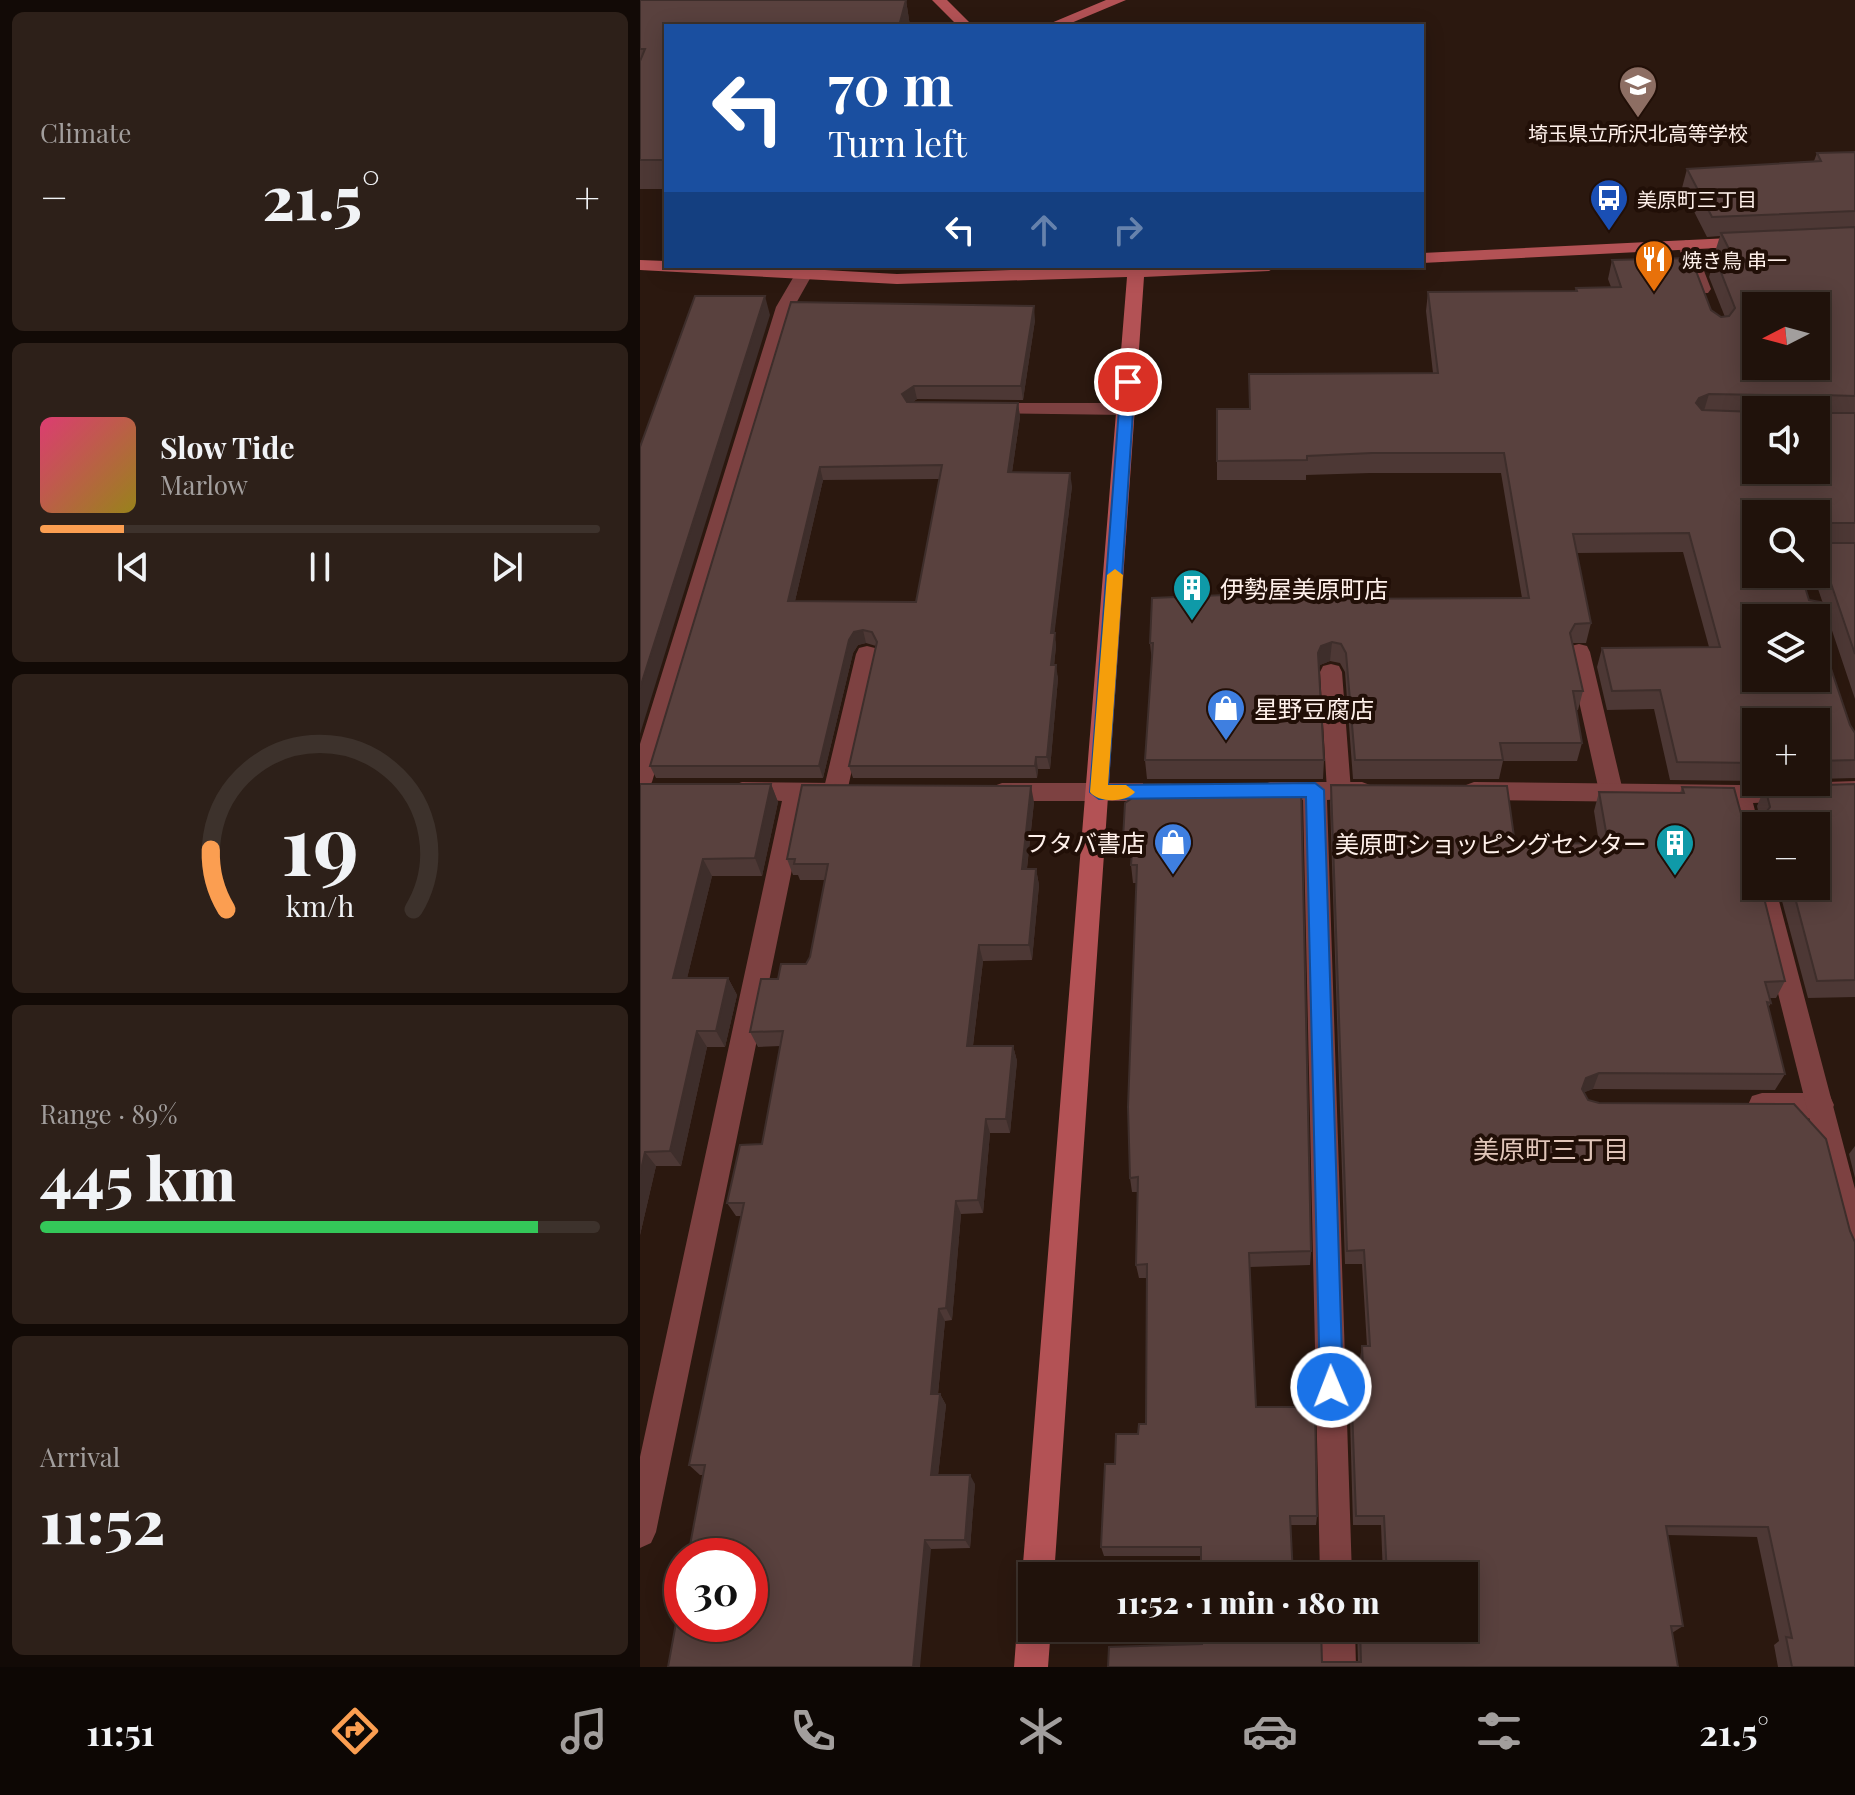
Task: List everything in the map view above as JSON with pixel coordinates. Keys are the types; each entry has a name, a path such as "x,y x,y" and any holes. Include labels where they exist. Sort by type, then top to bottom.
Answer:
{"street":[{"path":"939,0 964,24"},
{"path":"1056,24 1119,0"},
{"path":"1424,258 1764,242"},
{"path":"1686,245 1707,301"},
{"path":"640,265 664,266"},
{"path":"689,268 803,275 995,278 1181,268"},
{"path":"1039,1562 1137,269"},
{"path":"645,787 785,307 803,275"},
{"path":"962,408 1127,409"},
{"path":"1579,652 1611,791"},
{"path":"835,792 867,654"},
{"path":"1331,672 1327,791 1336,1562"},
{"path":"1451,791 1739,794 1855,790"},
{"path":"718,791 866,792"},
{"path":"640,1532 796,791"},
{"path":"1253,791 1387,791"},
{"path":"975,792 1191,792"},
{"path":"1739,794 1744,812"},
{"path":"1767,900 1855,1244"},
{"path":"1729,1105 1820,1105"},
{"path":"1031,1667 1033,1642"},
{"path":"1338,1642 1339,1667"}],"building":[{"path":"640,0 906,0 900,24 664,24 664,160 640,160 640,61 645,49 640,49"},
{"path":"1855,152 1855,211 1712,217 1687,169 1821,161 1817,153"},
{"path":"1855,227 1855,396 1709,394 1699,398 1696,403 1702,410 1742,411 1742,484 1830,484 1830,413 1855,413 1855,523 1830,523 1830,500 1742,500 1742,588 1805,588 1809,600 1821,604 1742,604 1742,692 1830,692 1830,666 1855,733 1855,760 1830,761 1830,708 1742,708 1742,763 1677,762 1660,690 1612,691 1602,648 1720,647 1689,533 1573,534 1591,623 1575,624 1570,633 1583,691 1573,691 1582,743 1500,743 1503,760 1355,760 1346,653 1341,644 1332,642 1321,646 1318,653 1324,760 1145,760 1153,643 1150,643 1152,598 1225,595 1224,598 1305,596 1305,599 1529,598 1504,453 1372,453 1307,456 1307,460 1217,461 1217,409 1250,409 1249,374 1438,373 1428,292 1577,291 1576,288 1621,287 1612,260 1691,258 1711,310 1721,317 1729,316 1735,308 1715,257 1733,257 1721,233"},
{"path":"695,296 765,296 640,688 640,447"},
{"path":"791,302 1034,306 1021,386 914,386 902,394 907,402 1018,403 1008,472 1070,473 1051,633 1055,633 1051,665 1056,665 1047,757 1036,757 1035,766 849,766 877,642 872,632 863,630 854,632 849,640 819,766 650,766","holes":["942,465 916,602 788,601 820,467"]},
{"path":"1830,543 1855,543 1855,654 1830,580"},
{"path":"640,784 771,784 755,858 703,859 673,978 728,978 716,1031 697,1031 670,1151 645,1152 640,1174"},
{"path":"1144,784 1301,785 1311,1251 1249,1253 1256,1407 1315,1407 1317,1516 1290,1516 1292,1562 1201,1562 1201,1547 1101,1547 1105,1464 1115,1464 1116,1434 1138,1434 1139,1424 1146,1424 1147,1264 1136,1265 1138,1177 1130,1178 1128,1107 1137,865 1131,865 1133,839 1123,839 1125,803 1144,790"},
{"path":"1855,784 1855,980 1817,981 1796,900 1830,900 1830,812 1767,812 1770,807 1767,796 1830,796 1830,785"},
{"path":"802,785 1031,786 1022,869 1036,869 1029,945 979,945 967,1046 1013,1046 1006,1119 986,1119 978,1200 956,1201 946,1308 939,1309 931,1394 940,1394 931,1475 970,1475 965,1540 925,1540 913,1667 668,1667 673,1642 768,1642 768,1538 691,1538 705,1465 689,1465 744,1203 727,1203 740,1145 762,1144 783,1031 750,1032 761,979 778,979 781,964 806,964 810,957 828,864 794,864 795,859 787,859"},
{"path":"1331,785 1507,786 1515,844 1608,843 1599,792 1684,793 1682,787 1734,788 1742,817 1742,900 1765,900 1785,981 1765,982 1785,1074 1599,1073 1586,1078 1582,1089 1588,1100 1599,1103 1794,1104 1826,1139 1855,1242 1855,1667 1792,1667 1786,1637 1792,1638 1768,1527 1666,1526 1683,1626 1671,1626 1678,1667 1108,1667 1109,1647 1202,1642 1321,1642 1322,1662 1361,1662 1360,1642 1478,1642 1478,1562 1386,1562 1384,1516 1356,1516 1352,1407 1365,1407 1362,1346 1370,1346 1364,1250 1347,1251"}],"slow traffic":[{"path":"1115,575 1099,792 1126,792"}],"place":[{"name":"埼玉県立所沢北高等学校","path":"1638,119"},
{"name":"美原町三丁目","path":"1609,232"},
{"name":"焼き鳥 串一","path":"1654,293"},
{"name":"伊勢屋美原町店","path":"1192,622"},
{"name":"星野豆腐店","path":"1226,742"},
{"name":"フタバ書店","path":"1173,876"},
{"name":"美原町ショッピングセンター","path":"1675,877"}],"district":[{"name":"美原町三丁目","path":"1551,1148"}],"route":[{"path":"1128,382 1099,792 1315,790 1331,1387"}]}
